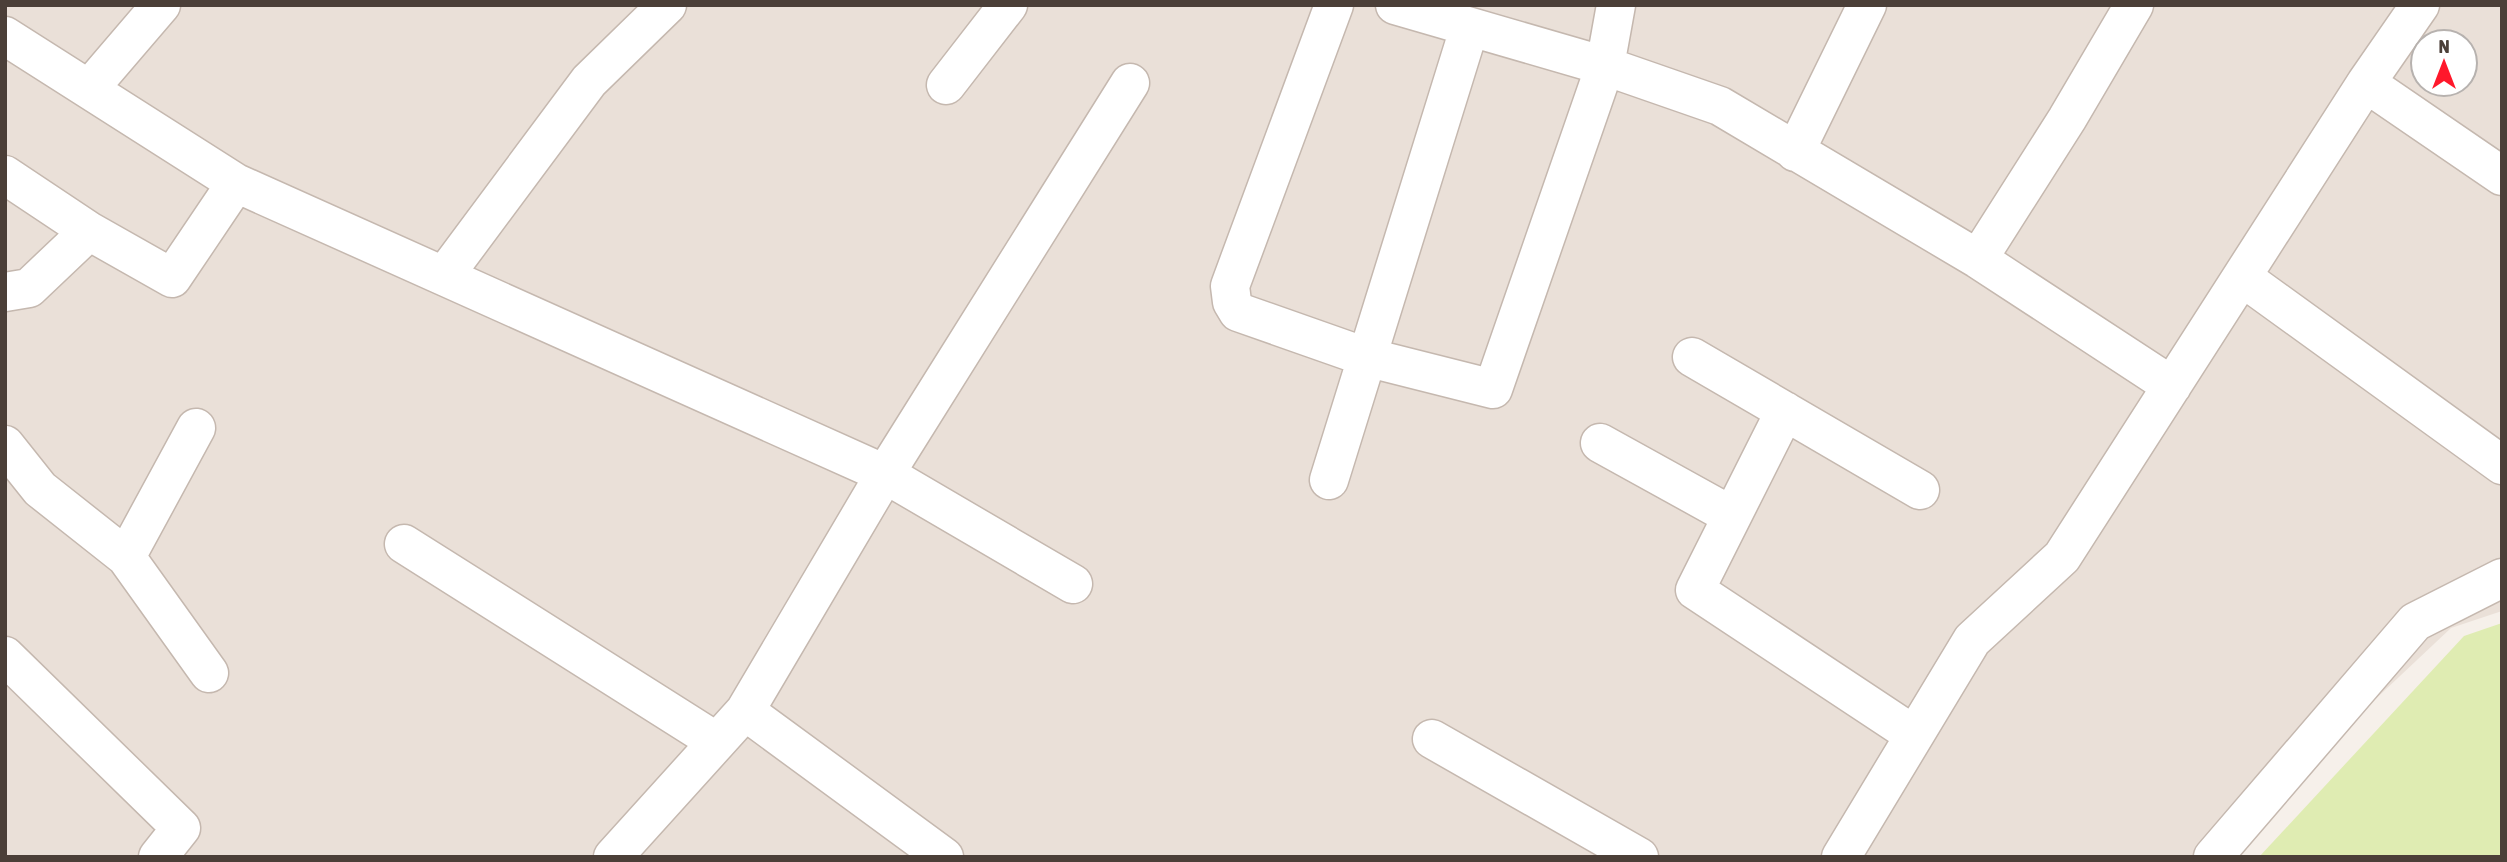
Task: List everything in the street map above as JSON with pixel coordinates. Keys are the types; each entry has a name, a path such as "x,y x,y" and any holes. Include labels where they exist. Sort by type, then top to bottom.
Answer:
{"street":[{"path":"89,89 161,5"},
{"path":"444,276 589,81 667,5"},
{"path":"946,85 1008,5"},
{"path":"1334,5 1230,286 1231,302 1238,312 1366,356 1493,389 1605,66 1616,5"},
{"path":"1395,5 1469,29 1605,66 1720,106 1978,259 2172,386"},
{"path":"1795,152 1867,5"},
{"path":"1978,259 2067,119 2134,5"},
{"path":"1841,857 1972,640 2062,557 2365,83 2420,5"},
{"path":"1329,480 1469,29"},
{"path":"5,36 236,183 886,474 1073,584"},
{"path":"613,857 745,711 886,474 1130,83"},
{"path":"2365,83 2502,176"},
{"path":"5,175 89,231 172,278 236,183"},
{"path":"5,292 29,288 89,231"},
{"path":"2242,277 2502,465"},
{"path":"1692,356 1920,490"},
{"path":"1785,411 1695,590 1914,735"},
{"path":"125,557 196,428"},
{"path":"1600,443 1732,516"},
{"path":"5,445 40,489 125,557 209,673"},
{"path":"404,544 716,742"},
{"path":"2213,857 2415,622 2502,578"},
{"path":"5,656 181,828 158,857"},
{"path":"745,711 944,857"},
{"path":"1432,738 1639,857"}],"shaded area":[{"path":"5,5 2502,5 2502,611 2451,628 2264,804 2216,857 5,857"}],"green space":[{"path":"2502,623 2502,857 2259,857 2464,636"}]}
